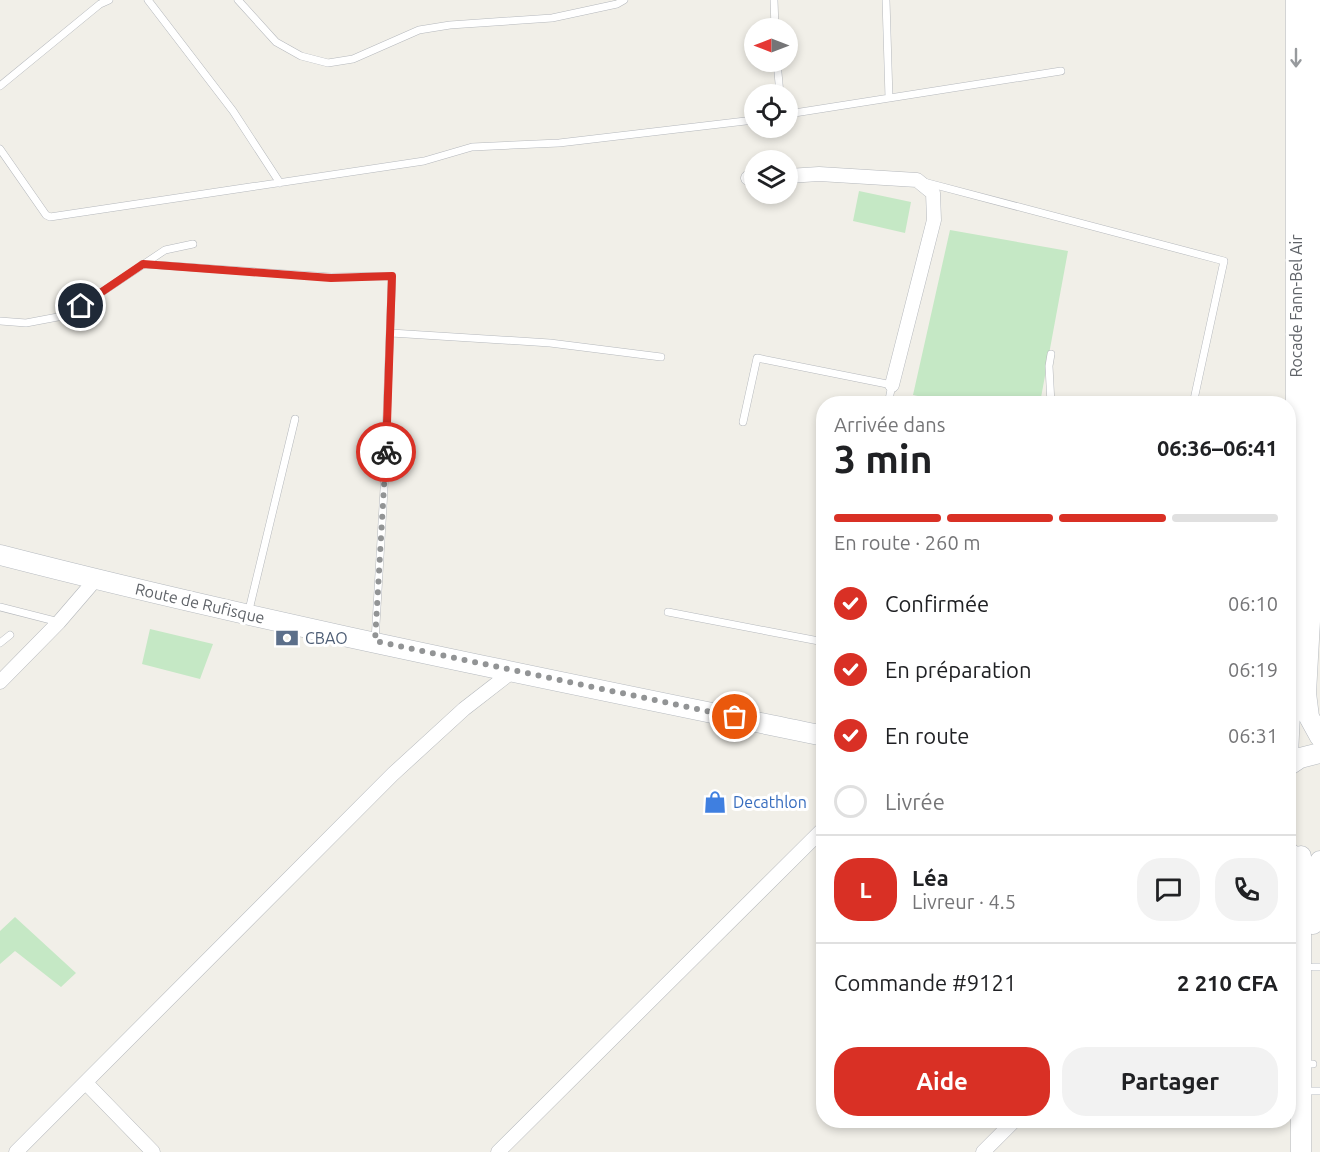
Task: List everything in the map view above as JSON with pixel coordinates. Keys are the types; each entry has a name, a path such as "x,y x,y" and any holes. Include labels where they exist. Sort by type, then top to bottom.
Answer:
{"street":[{"name":"Rocade Fann-Bel Air","path":"1296,0 1296,588"},
{"name":"Rocade Fann-Bel Air","path":"1312,0 1313,568 1306,693 1309,717 1320,737"},
{"path":"798,175 819,174 917,180 933,193 934,220 892,385"},
{"name":"Route de Rufisque","path":"0,555 248,614 816,734"},
{"path":"0,682 59,622 96,579"},
{"path":"16,1152 393,774 464,709 513,671"},
{"path":"1296,761 1320,753"},
{"path":"498,1152 816,836"},
{"path":"1296,901 1302,855"},
{"path":"1301,1064 1316,967 1313,914 1302,855"},
{"path":"1296,935 1301,1064 1311,1091 1313,1152"},
{"path":"86,1083 153,1152"},
{"path":"1300,1152 1311,1091"},
{"path":"983,1152 1007,1128"}],"lane":[{"path":"0,86 100,4 109,0"},
{"path":"148,0 233,111 280,183"},
{"path":"238,0 276,42 301,56 328,63 353,59 419,30 450,25 552,18 617,4 624,0"},
{"path":"774,0 775,18"},
{"path":"886,0 889,98"},
{"path":"798,112 1061,72"},
{"path":"0,149 46,215 50,217 423,161 472,147 559,143 744,121"},
{"path":"917,180 1224,261 1195,396"},
{"path":"0,321 26,323 63,316 165,250 193,244"},
{"path":"143,264 331,278 392,276 375,641"},
{"path":"391,333 550,343 661,357"},
{"path":"1051,354 1049,366 1051,396"},
{"path":"743,422 757,358 892,385 890,396"},
{"path":"248,614 296,419"},
{"path":"0,607 59,622"},
{"path":"668,612 816,640"},
{"path":"0,643 10,635"}],"green space":[{"path":"859,191 911,202 905,233 853,221"},
{"path":"950,230 1068,251 1041,396 913,395"},
{"path":"150,629 213,644 200,679 142,664"},
{"path":"15,917 76,973 61,987 15,951 0,964 0,931"}],"way so far":[{"path":"386,452 375,641 735,717"}],"place":[{"name":"CBAO","path":"287,638"},
{"name":"Decathlon","path":"715,802"}],"route":[{"path":"81,306 143,264 331,278 392,276 386,452"}]}
